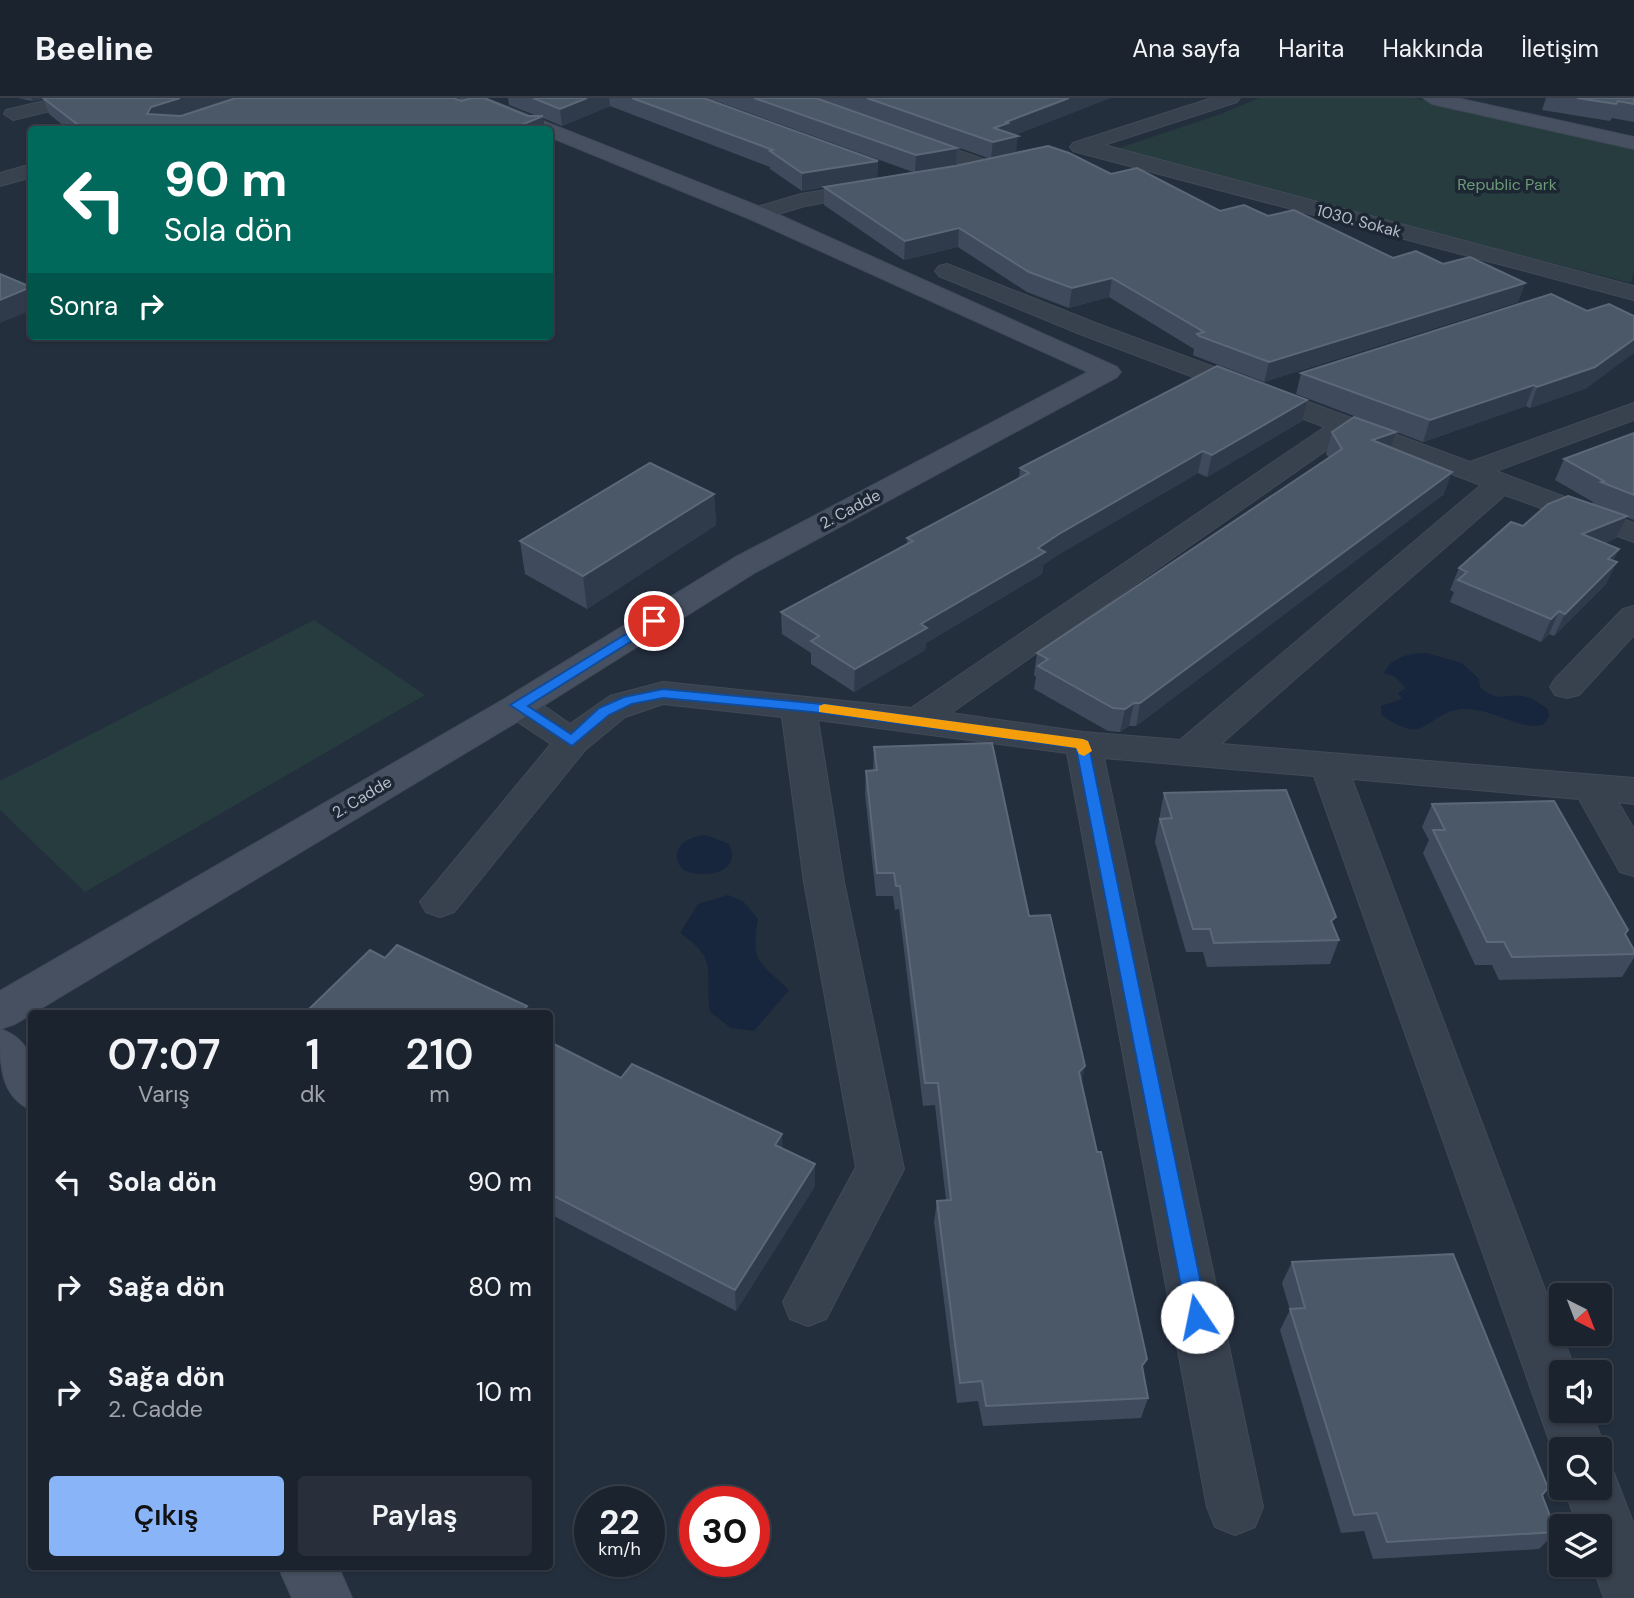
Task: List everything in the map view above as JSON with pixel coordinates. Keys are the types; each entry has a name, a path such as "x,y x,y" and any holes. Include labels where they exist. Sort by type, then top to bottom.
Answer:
{"street":[{"path":"13,114 81,98"},
{"name":"2. Cadde","path":"469,98 539,126"},
{"path":"1061,151 1085,146 1231,98"},
{"path":"1432,98 1634,143"},
{"path":"884,130 987,167"},
{"name":"2. Cadde","path":"0,1012 518,705 745,565 1108,372 758,214 553,132"},
{"name":"1030. Sokak","path":"1085,146 1159,168 1634,293"},
{"path":"948,175 1011,162"},
{"path":"0,180 28,171"},
{"path":"758,214 888,175"},
{"path":"947,271 1263,394 1634,533"},
{"path":"1263,394 1302,382"},
{"path":"1471,471 1634,411"},
{"path":"918,720 1345,425"},
{"path":"1188,753 1502,482"},
{"path":"1567,687 1634,616"},
{"path":"440,902 572,742 604,712 629,700 663,693 918,720 1083,744 1634,791"},
{"path":"518,705 572,742"},
{"path":"798,706 824,882 880,1169 808,1302"},
{"path":"1083,744 1235,1507"},
{"path":"1328,764 1549,1369"},
{"path":"1591,788 1634,862"},
{"path":"0,1047 28,1086"},
{"path":"1596,1500 1633,1598"},
{"path":"309,1570 323,1598"}],"green space":[{"name":"Republic Park","path":"1259,98 1414,98 1634,150 1634,271 1631,283 1219,178 1116,149 1221,114"},
{"path":"314,620 425,695 85,892 0,810 0,781"}],"water":[{"path":"1426,653 1462,663 1479,679 1480,687 1492,695 1533,699 1548,709 1549,717 1543,725 1533,726 1482,711 1464,709 1451,711 1418,729 1408,729 1396,724 1381,714 1381,706 1402,699 1398,693 1406,688 1394,676 1384,673 1396,659"},
{"path":"706,835 729,844 731,862 718,872 709,874 682,869 677,855 681,845 692,838"},
{"path":"728,895 743,901 758,919 755,945 757,954 764,967 789,990 754,1031 731,1028 710,1012 708,967 705,959 693,942 680,933 698,904"}],"building":[{"path":"43,98 180,98 151,107 147,114 181,116 236,98 453,98 462,101 484,98 528,116 543,116 519,126 80,126"},
{"path":"533,98 587,98 560,109"},
{"path":"632,98 704,98 878,161 802,173 770,151 773,150"},
{"path":"754,98 816,98 957,148 916,155"},
{"path":"867,98 1069,98 994,128 1018,136 993,142"},
{"path":"1577,98 1634,98 1634,104 1618,101 1616,104"},
{"path":"1048,146 1069,153 1111,174 1137,168 1220,211 1244,205 1268,216 1294,210 1393,258 1416,251 1443,264 1470,257 1525,283 1269,362 1199,336 1197,334 1204,332 1112,278 1072,288 1029,272 959,228 905,241 824,187 955,166"},
{"path":"0,274 28,286 28,288 0,300"},
{"path":"1551,294 1587,311 1609,304 1634,316 1634,339 1595,367 1430,420 1301,373"},
{"path":"1217,366 1307,400 1212,455 1203,451 1059,534 1038,548 1045,552 921,624 927,628 855,669 811,641 819,636 781,612 913,541 907,538 1029,473 1020,468"},
{"path":"1354,417 1396,432 1372,440 1452,472 1140,703 1134,703 1125,709 1113,708 1038,666 1048,659 1037,653 1342,449 1332,432"},
{"path":"1634,433 1634,495 1601,482 1604,481 1564,459"},
{"path":"650,463 714,494 583,576 520,541"},
{"path":"1568,496 1627,516 1582,534 1619,549 1608,559 1617,562 1565,614 1559,611 1551,619 1458,580 1467,572 1459,568 1511,522 1523,526 1548,504"},
{"path":"992,743 1029,916 1050,915 1085,1066 1079,1072 1097,1152 1101,1152 1147,1359 1142,1366 1148,1398 986,1406 982,1381 960,1383 937,1201 951,1200 938,1083 925,1083 900,886 896,886 894,873 877,873 866,771 877,770 874,747"},
{"path":"1286,790 1336,917 1331,921 1339,940 1214,943 1210,929 1193,929 1160,819 1172,818 1164,793"},
{"path":"1554,801 1628,930 1625,934 1634,954 1512,957 1504,942 1487,942 1433,830 1445,830 1432,804"},
{"path":"397,945 527,1006 524,1010 308,1010 370,950 385,958"},
{"path":"553,1044 621,1078 632,1064 782,1134 775,1145 815,1164 735,1290 553,1196"},
{"path":"1453,1254 1548,1488 1542,1495 1549,1514 1549,1532 1387,1542 1377,1513 1354,1515 1290,1309 1305,1308 1292,1262"}],"slow traffic":[{"path":"824,709 1083,744 1084,751"}],"route":[{"path":"654,621 518,705 572,742 604,712 629,700 663,693 918,720 1083,744 1197,1317"}]}
